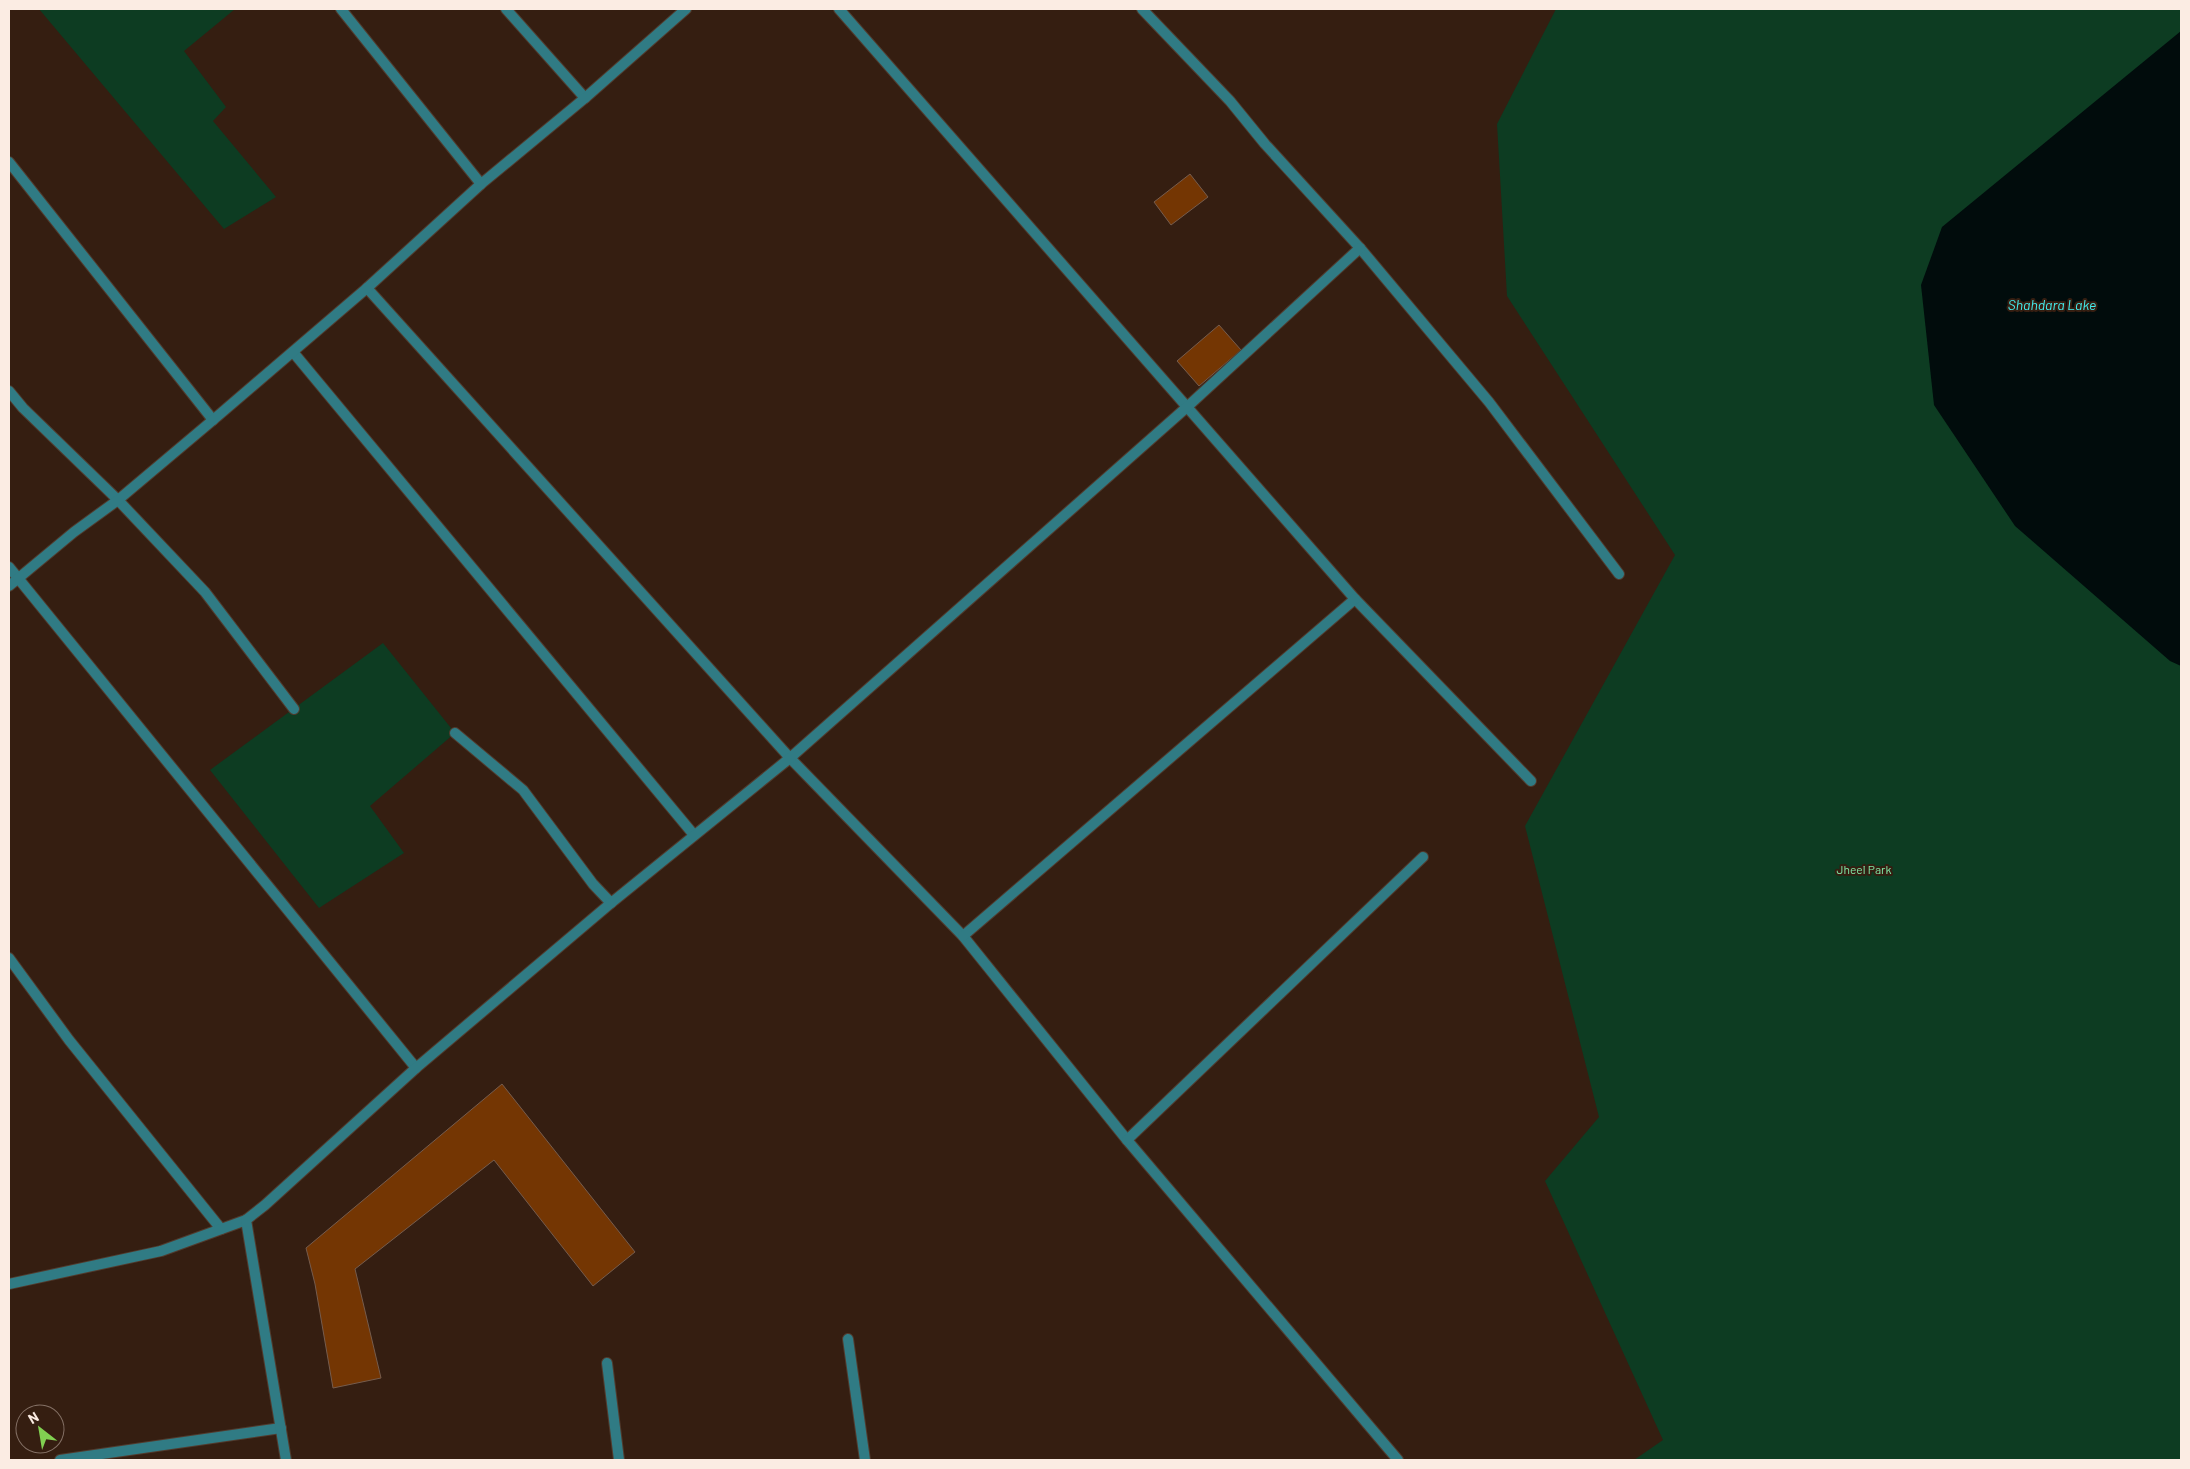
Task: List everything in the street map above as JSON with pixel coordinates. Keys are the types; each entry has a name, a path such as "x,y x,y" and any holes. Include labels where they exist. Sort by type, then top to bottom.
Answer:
{"street":[{"path":"341,9 481,184"},
{"path":"506,9 585,98"},
{"path":"9,586 74,532 118,500 293,352 367,288 481,184 585,98 684,9"},
{"path":"839,9 1355,599 1531,781"},
{"path":"1142,9 1230,101 1265,144 1360,248 1489,402 1619,574"},
{"path":"9,162 213,420"},
{"path":"9,1284 161,1251 246,1220 266,1205 416,1068 694,835 790,758 1187,407 1360,248"},
{"path":"367,288 790,758 963,936 1127,1140 1398,1460"},
{"path":"293,352 694,835"},
{"path":"9,391 23,408 118,500 205,592 294,708"},
{"path":"9,567 416,1068"},
{"path":"963,936 1355,599"},
{"path":"455,734 523,790 593,884 612,903"},
{"path":"1127,1140 1423,858"},
{"path":"9,958 70,1040 221,1229"},
{"path":"246,1220 286,1460"},
{"path":"848,1339 865,1460"},
{"path":"607,1363 619,1460"},
{"path":"60,1460 281,1428"}],"green space":[{"path":"39,9 235,9 184,51 226,107 213,121 276,197 224,229"},
{"name":"Jheel Park","path":"1556,9 2181,9 2181,1460 1634,1460 1663,1440 1545,1181 1599,1117 1525,826 1675,555 1507,296 1497,124"},
{"path":"383,643 455,733 370,806 404,853 319,908 210,770"}],"water":[{"name":"Shahdara Lake","path":"2181,31 2181,666 2170,661 2015,526 1934,405 1921,285 1942,227"}],"building":[{"path":"1190,174 1208,197 1171,225 1154,202"},
{"path":"1219,325 1241,350 1199,386 1177,361"},
{"path":"502,1084 635,1252 593,1286 494,1160 355,1269 381,1378 333,1388 315,1284 306,1248"}]}
